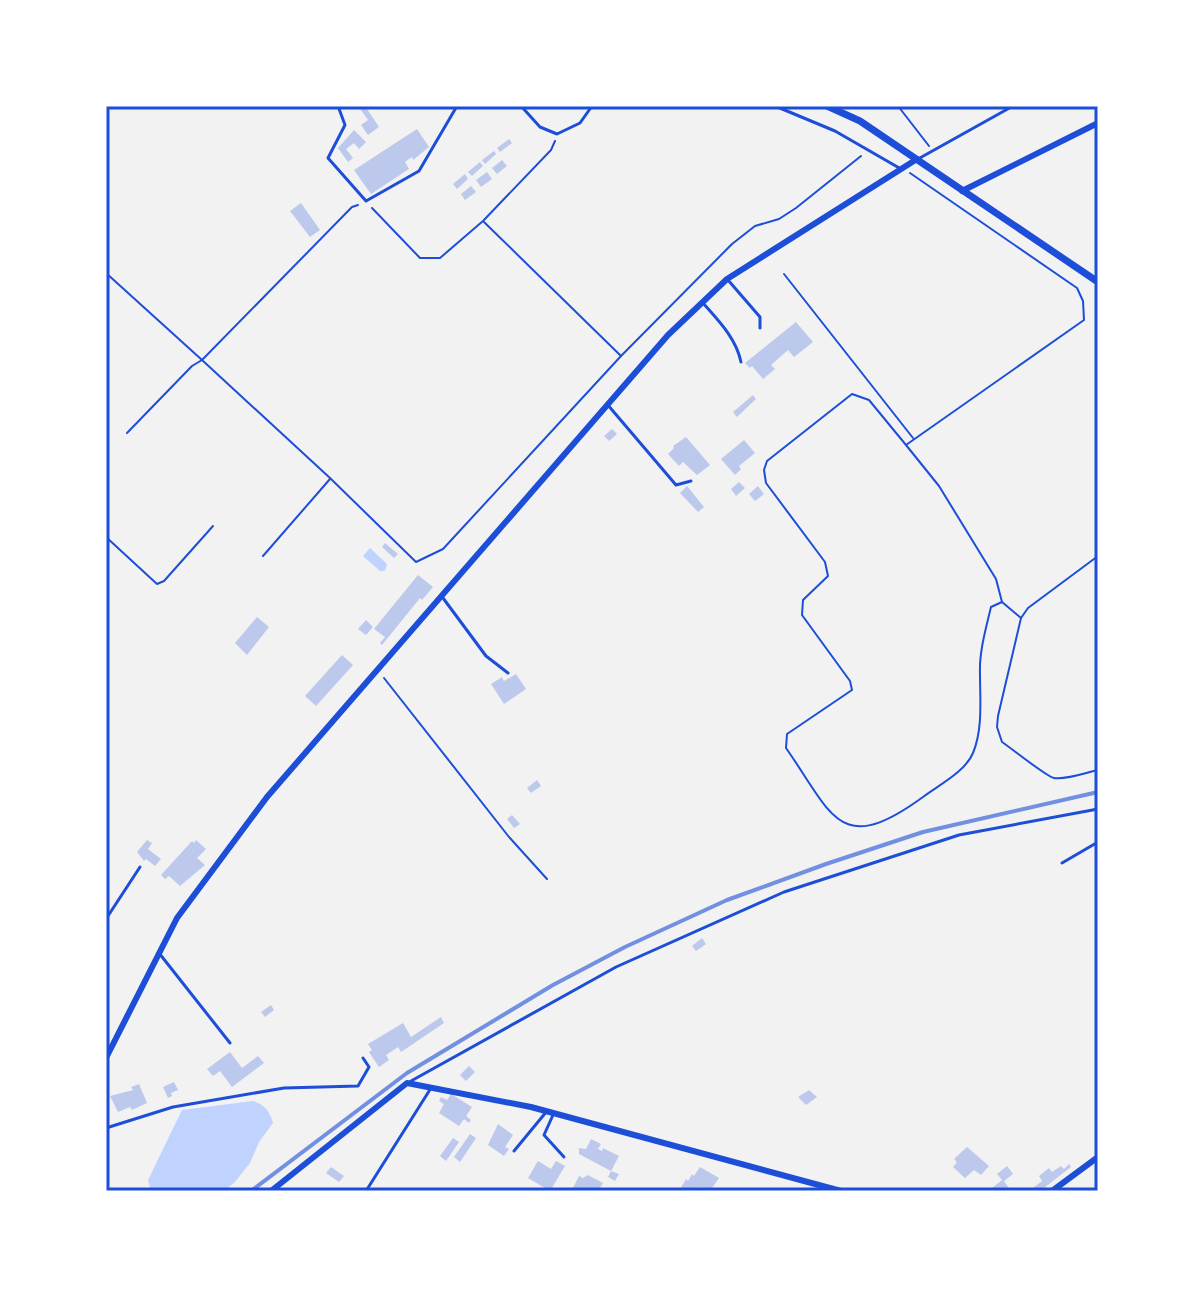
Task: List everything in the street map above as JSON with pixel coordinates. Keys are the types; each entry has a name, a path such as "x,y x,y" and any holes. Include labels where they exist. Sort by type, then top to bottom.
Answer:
{"street":[{"path":"827,106 860,121 1098,282"},
{"path":"961,191 1098,123"},
{"path":"106,1058 177,918 267,797 668,335 727,279 917,159"},
{"path":"271,1191 407,1083 550,1112 841,1191"},
{"path":"1052,1191 1098,1157"}],"lane":[{"path":"338,106 345,125 328,158 366,201 419,171 457,106"},
{"path":"521,106 540,127 557,134 580,123 592,106"},
{"path":"775,106 835,131 901,169"},
{"path":"917,159 1013,106"},
{"path":"727,279 760,317 760,328"},
{"path":"702,302 738,348 741,362"},
{"path":"607,404 676,485 691,481"},
{"path":"441,595 486,656 508,673"},
{"path":"407,1083 616,967 784,892 959,835 1098,809"},
{"path":"1062,863 1098,842"},
{"path":"106,919 140,867"},
{"path":"159,953 230,1043"},
{"path":"106,1128 173,1107 284,1088 358,1086 369,1067 363,1058"},
{"path":"366,1191 431,1088"},
{"path":"514,1151 550,1112"},
{"path":"550,1112 544,1135 548,1143 564,1157"}],"path":[{"path":"898,106 933,150"},
{"path":"127,433 352,207 366,201 420,258 440,258 483,221 551,150 557,134"},
{"path":"106,273 330,478 416,562 443,549 621,356 732,244 755,226 779,219 796,208 868,150"},
{"path":"901,169 1077,288 1083,301 1084,320 906,445"},
{"path":"483,221 621,356"},
{"path":"784,274 914,439"},
{"path":"1002,602 991,607 980,671 982,699 973,752 965,766 905,810 877,825 855,827 837,821 786,748 787,734 852,690 850,681 802,615 803,600 828,576 825,562 766,483 764,470 767,461 852,394 869,400 939,486 996,579 1002,602 1021,618"},
{"path":"263,556 330,478"},
{"path":"106,537 157,584 164,581 213,526"},
{"path":"1098,556 1028,608 1021,618 997,727 1002,742 1053,778 1098,770"},
{"path":"379,671 509,837 547,879"}],"water":[{"path":"370,548 387,564 385,571 380,571 363,556"},
{"path":"253,1101 266,1109 273,1123 235,1182 224,1191 151,1191 148,1180 182,1110"}],"building":[{"path":"358,106 365,106 379,127 368,135 361,125 368,120"},
{"path":"417,129 429,147 413,160 412,157 405,162 409,169 371,194 354,170"},
{"path":"354,130 366,142 359,149 354,143 346,149 353,158 348,162 338,148"},
{"path":"509,139 512,143 500,152 497,148"},
{"path":"494,151 496,154 485,164 482,160"},
{"path":"502,160 507,166 497,174 492,168"},
{"path":"480,162 483,166 472,176 468,172"},
{"path":"487,172 492,179 481,187 476,180"},
{"path":"465,174 468,179 457,189 453,184"},
{"path":"471,186 476,192 465,200 461,194"},
{"path":"301,203 320,230 310,237 290,211"},
{"path":"796,322 813,342 794,357 788,350 771,365 775,369 763,379 752,366 750,368 745,363"},
{"path":"753,395 756,399 737,417 733,412"},
{"path":"612,429 617,434 609,441 604,436"},
{"path":"686,437 710,465 697,475 683,462 679,466 668,454"},
{"path":"744,440 755,453 739,466 741,469 735,475 721,459"},
{"path":"739,482 745,488 736,496 731,489"},
{"path":"687,486 704,507 698,512 680,493"},
{"path":"758,486 764,494 755,501 749,494"},
{"path":"385,543 398,554 394,558 382,547"},
{"path":"418,575 433,587 422,600 420,598 382,645 380,643 385,637 374,629"},
{"path":"257,617 269,627 247,655 235,643"},
{"path":"366,620 373,627 366,635 358,629"},
{"path":"342,655 353,665 316,706 305,696"},
{"path":"516,674 526,689 504,704 491,684 502,677 504,681"},
{"path":"537,780 541,786 531,793 527,788"},
{"path":"512,815 520,824 514,828 507,819"},
{"path":"147,840 152,843 148,849 161,859 155,866 146,859 144,861 137,852"},
{"path":"196,840 206,849 197,858 205,865 180,886 169,876 165,879 161,875"},
{"path":"702,938 706,944 696,951 692,946"},
{"path":"271,1005 274,1010 265,1017 261,1012"},
{"path":"441,1017 444,1023 401,1052 398,1047 386,1055 389,1060 379,1067 369,1052 372,1050 368,1044 403,1023 411,1037"},
{"path":"230,1052 242,1068 258,1056 264,1063 232,1087 220,1071 213,1076 207,1069"},
{"path":"469,1066 475,1072 466,1081 460,1075"},
{"path":"174,1082 178,1090 168,1098 163,1087"},
{"path":"139,1084 147,1103 118,1112 110,1096 133,1090 131,1087"},
{"path":"809,1090 817,1097 806,1105 798,1097"},
{"path":"451,1094 472,1107 466,1116 471,1120 469,1123 464,1119 459,1126 439,1113 444,1104 439,1101 441,1097 447,1100"},
{"path":"498,1124 513,1135 505,1147 509,1149 504,1156 488,1145"},
{"path":"470,1134 476,1138 460,1162 454,1157"},
{"path":"453,1138 459,1142 446,1161 440,1156"},
{"path":"591,1139 601,1144 598,1149 602,1151 603,1148 619,1156 611,1171 579,1154 579,1148 586,1149"},
{"path":"967,1147 989,1166 981,1175 974,1170 965,1178 953,1167 957,1162 954,1159"},
{"path":"538,1161 551,1169 556,1161 565,1166 550,1191 528,1178"},
{"path":"1069,1164 1071,1167 1040,1191 1029,1191 1042,1181 1039,1176 1049,1168 1052,1172"},
{"path":"1007,1166 1013,1174 1004,1181 1011,1191 995,1191 992,1188 1002,1180 997,1174"},
{"path":"331,1167 344,1176 339,1182 326,1173"},
{"path":"700,1167 719,1178 710,1191 701,1187 699,1191 679,1191 686,1179 688,1181 692,1174 694,1176"},
{"path":"611,1171 619,1174 615,1181 608,1177"},
{"path":"588,1175 603,1183 598,1191 572,1190 579,1176 583,1178"}],"railway":[{"path":"251,1191 407,1073 553,985 625,947 727,900 923,832 1098,792"}]}
